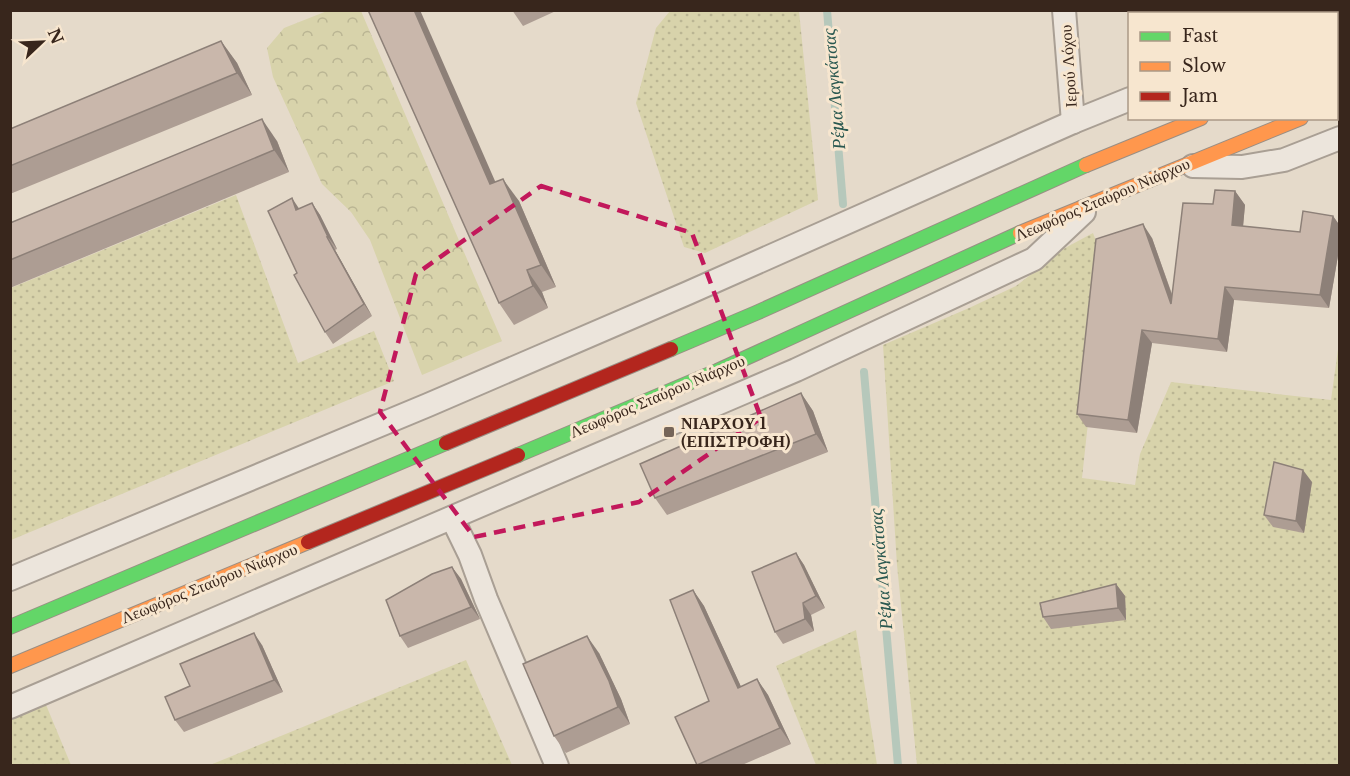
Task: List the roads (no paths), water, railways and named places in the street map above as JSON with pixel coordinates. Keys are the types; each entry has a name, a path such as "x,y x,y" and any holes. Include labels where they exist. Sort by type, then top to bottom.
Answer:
{"main road":[{"path":"10,627 756,313 1086,165 1196,120"},
{"name":"Λεωφόρος Σταύρου Νιάρχου","path":"10,666 707,375 1023,231 1296,120"}],"street":[{"name":"Ιερού Λόχου","path":"1064,10 1073,122"},
{"path":"10,579 428,405 1128,100"},
{"path":"1183,165 1242,167 1284,160 1340,138"},
{"path":"10,707 796,370 1034,259 1095,201"},
{"path":"452,518 470,555 486,599 557,765"}],"waterway":[{"name":"Ρέμα Λαγκάτσας","path":"827,10 843,204"},
{"name":"Ρέμα Λαγκάτσας","path":"864,372 898,766"}],"place":[{"name":"ΝΙΑΡΧΟΥ 1 (ΕΠΙΣΤΡΟΦΗ)","path":"669,432"}]}
